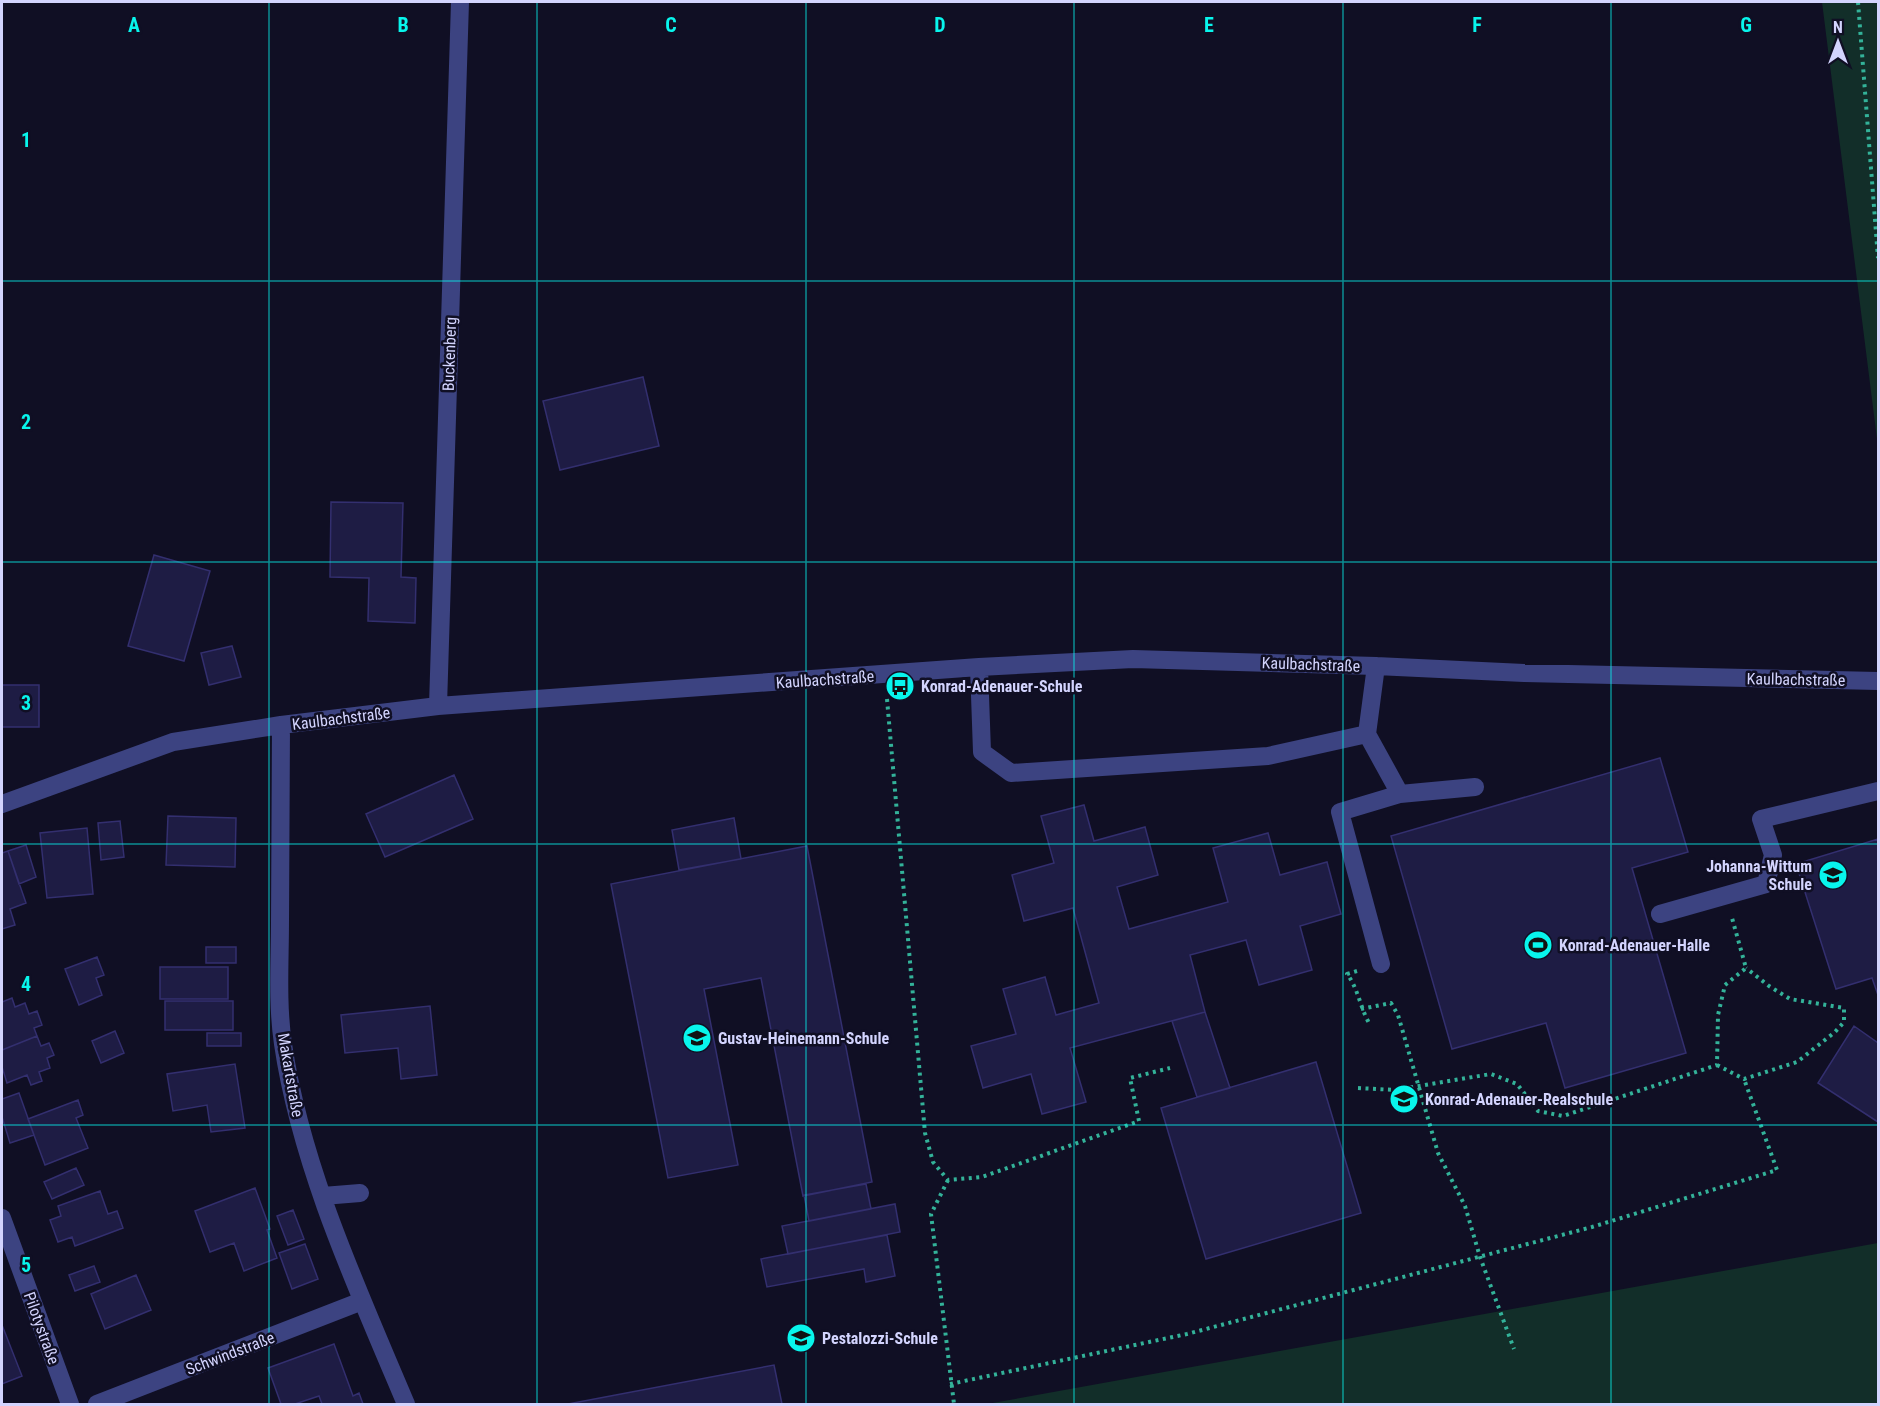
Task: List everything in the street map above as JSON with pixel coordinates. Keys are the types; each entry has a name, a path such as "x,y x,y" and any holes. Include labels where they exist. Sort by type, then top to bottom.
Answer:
{"street":[{"name":"Buckenberg","path":"438,706 460,2"},
{"name":"Kaulbachstraße","path":"2,804 173,742 281,725 438,706 979,667 1133,659 1524,673 1878,681"},
{"path":"1376,666 1367,734 1400,794"},
{"path":"979,667 982,752 1011,773 1268,756 1367,734"},
{"name":"Makartstraße","path":"281,725 280,985 283,1042 295,1109 323,1196 362,1301 406,1404"},
{"path":"1381,964 1340,812 1400,794 1475,787"},
{"path":"1660,914 1766,884 1773,855 1761,819 1878,791"},
{"path":"323,1196 360,1193"},
{"name":"Pilotystraße","path":"2,1218 70,1404"},
{"name":"Schwindstraße","path":"97,1404 362,1301"}],"path":[{"path":"1858,2 1878,258"},
{"path":"885,675 925,1133 933,1162 948,1180"},
{"path":"1727,895 1746,968 1790,999 1844,1008 1845,1022 1797,1062 1744,1079"},
{"path":"1717,1065 1718,1015 1725,985 1746,968"},
{"path":"1347,974 1353,982 1361,1009 1370,1023"},
{"path":"1361,1009 1391,1004 1398,1015 1438,1153 1465,1206 1480,1257 1514,1349"},
{"path":"950,1384 1187,1334 1592,1227 1777,1170 1744,1079 1717,1065 1563,1116 1538,1111 1517,1084 1491,1074 1395,1090 1358,1088"},
{"path":"948,1180 982,1177 1139,1121 1130,1077 1170,1068"},
{"path":"948,1180 931,1214 954,1404"}],"green space":[{"path":"1822,2 1878,2 1878,447"},
{"path":"1878,1243 1878,1404 987,1404"}],"building":[{"path":"643,377 659,446 560,470 543,401"},
{"path":"331,502 403,503 401,577 416,578 415,623 368,621 369,578 330,577"},
{"path":"154,555 210,571 184,661 128,646"},
{"path":"232,646 241,677 209,685 201,653"},
{"path":"2,685 39,685 39,727 2,727"},
{"name":"Konrad-Adenauer-Halle","path":"1660,758 1688,852 1632,868 1686,1053 1565,1088 1546,1023 1452,1049 1391,836"},
{"path":"454,775 473,819 385,857 366,814"},
{"path":"1084,805 1094,841 1145,827 1158,875 1117,887 1129,929 1228,902 1213,848 1268,833 1280,875 1327,862 1341,914 1300,926 1312,970 1259,985 1246,940 1190,955 1205,1012 1070,1048 1086,1102 1042,1114 1031,1074 983,1088 971,1046 1016,1034 1003,989 1045,977 1056,1015 1099,1003 1073,908 1024,921 1012,875 1054,863 1041,816"},
{"path":"168,816 236,818 235,867 166,865"},
{"path":"734,818 741,859 679,870 672,830"},
{"path":"120,821 124,857 101,860 98,823"},
{"path":"87,828 93,894 47,898 40,833"},
{"path":"1878,839 1878,995 1872,978 1836,989 1796,864"},
{"path":"26,845 36,877 19,884 8,851"},
{"path":"807,846 872,1182 803,1196 761,978 704,989 738,1165 668,1178 611,884"},
{"path":"8,851 26,903 10,909 15,925 2,929 2,853"},
{"path":"206,947 236,947 236,963 206,963"},
{"path":"97,957 104,975 96,978 102,995 79,1005 65,969"},
{"path":"160,967 228,967 228,999 160,999"},
{"path":"12,998 15,1007 25,1003 29,1014 37,1011 42,1025 34,1028 37,1036 2,1050 2,1002"},
{"path":"165,1001 233,1001 233,1030 165,1030"},
{"path":"430,1006 437,1075 401,1079 398,1048 345,1053 341,1015"},
{"path":"1205,1012 1230,1088 1197,1097 1172,1021"},
{"path":"1854,1026 1878,1043 1878,1122 1818,1083"},
{"path":"115,1031 124,1053 101,1063 92,1041"},
{"path":"207,1033 241,1033 241,1046 207,1046"},
{"path":"37,1036 41,1046 49,1043 54,1055 47,1058 50,1068 39,1072 42,1081 31,1085 27,1075 7,1083 2,1067 2,1050"},
{"path":"1316,1062 1361,1213 1206,1259 1161,1108"},
{"path":"235,1064 245,1128 211,1132 207,1105 173,1111 167,1074"},
{"path":"19,1093 34,1135 10,1143 2,1117 2,1099"},
{"path":"78,1100 83,1115 76,1118 88,1148 45,1165 28,1119"},
{"path":"76,1168 84,1185 52,1199 44,1182"},
{"path":"866,1184 871,1209 809,1221 804,1195"},
{"path":"255,1188 270,1229 267,1230 277,1258 244,1271 234,1243 210,1252 195,1211"},
{"path":"100,1191 108,1214 117,1211 123,1228 75,1246 72,1237 58,1242 50,1220 61,1216 58,1206"},
{"path":"895,1204 900,1232 788,1254 782,1226"},
{"path":"293,1210 304,1239 288,1245 277,1216"},
{"path":"887,1235 895,1276 866,1282 864,1269 767,1287 761,1259"},
{"path":"305,1244 318,1279 292,1289 279,1253"},
{"path":"94,1266 100,1282 75,1291 69,1275"},
{"path":"136,1275 151,1310 105,1329 91,1294"},
{"path":"2,1325 22,1376 2,1384"},
{"path":"334,1344 353,1396 359,1393 363,1404 322,1404 319,1396 295,1404 281,1404 268,1368"},
{"path":"774,1365 782,1404 568,1404"}],"place":[{"name":"Konrad-Adenauer-Schule","path":"900,686"},
{"name":"Johanna-Wittum Schule","path":"1833,875"},
{"name":"Konrad-Adenauer-Halle","path":"1538,945"},
{"name":"Gustav-Heinemann-Schule","path":"697,1038"},
{"name":"Konrad-Adenauer-Realschule","path":"1404,1099"},
{"name":"Pestalozzi-Schule","path":"801,1338"}]}
